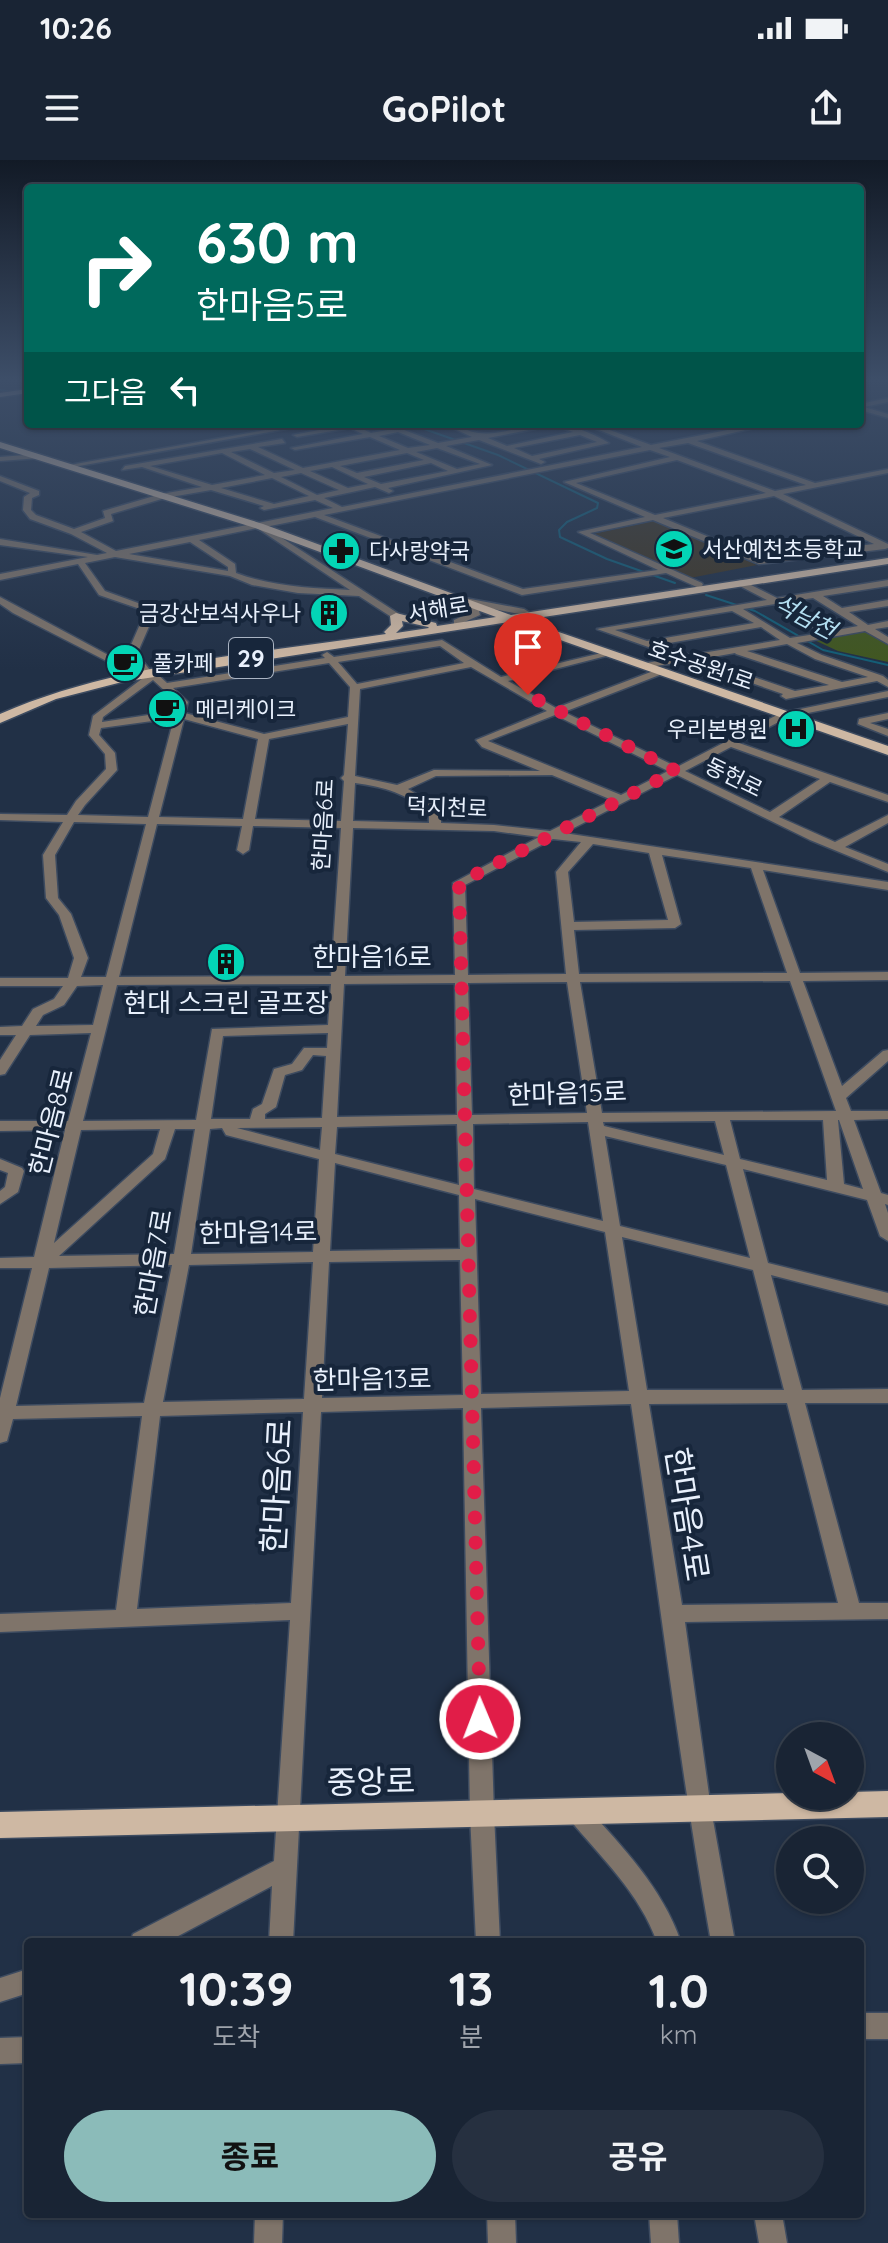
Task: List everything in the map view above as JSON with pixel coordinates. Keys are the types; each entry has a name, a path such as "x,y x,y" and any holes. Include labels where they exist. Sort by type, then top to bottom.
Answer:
{"main road":[{"name":"호수공원1로","path":"101,476 259,526 557,636 888,751"},
{"path":"293,548 309,544"},
{"name":"서해로","path":"505,616 741,583 887,552"},
{"name":"서해로","path":"0,712 74,684 699,585 887,552"},
{"path":"557,636 547,621 577,608"},
{"path":"390,632 397,626 396,616 449,625 511,627 557,636"},
{"name":"서해로","path":"0,719 66,691 146,672 320,648 449,625"},
{"path":"409,634 442,643 449,625"},
{"name":"중앙로","path":"0,1825 888,1804"}],"street":[{"path":"177,476 273,506"},
{"path":"74,532 110,519 106,513 164,496 272,476"},
{"path":"273,476 340,509"},
{"path":"315,476 347,491"},
{"path":"356,476 402,497"},
{"path":"251,510 434,476"},
{"path":"468,476 481,482"},
{"path":"0,577 507,476"},
{"path":"554,476 759,561 887,552"},
{"path":"568,482 594,476"},
{"path":"727,476 778,495 887,552"},
{"path":"791,476 818,486"},
{"path":"699,585 661,571 582,533 864,476"},
{"path":"0,478 36,493 28,497 27,510 33,517 74,532 115,554 232,574 252,582 298,590 361,593"},
{"path":"316,514 522,592 661,571"},
{"name":"서해로","path":"259,526 396,616"},
{"path":"192,539 232,566 232,574"},
{"path":"0,542 104,557"},
{"path":"80,561 102,593 144,607 145,631 134,645 132,654 146,672"},
{"path":"741,583 801,614 830,634"},
{"path":"794,694 602,629 883,584 888,591"},
{"path":"815,595 888,641"},
{"path":"0,600 16,611 146,672 183,702 178,714"},
{"path":"460,600 524,612"},
{"path":"449,625 472,617 477,611 460,600"},
{"path":"840,611 888,603"},
{"path":"733,608 822,658 868,671 883,681"},
{"path":"646,643 763,624"},
{"path":"643,666 888,624"},
{"path":"165,686 442,643"},
{"name":"동헌로","path":"442,643 472,664 555,710 771,817 888,868"},
{"path":"320,648 355,687 472,664"},
{"path":"734,650 840,685"},
{"path":"501,680 607,653"},
{"path":"0,1071 38,1012 59,1002 73,981 81,958 65,914 52,898 49,855 80,803 112,770 110,753 94,735 98,716 146,672"},
{"path":"620,799 486,745 481,740 659,672"},
{"path":"782,696 883,681"},
{"name":"한마음6로","path":"281,1938 347,778 355,687"},
{"path":"488,1938 482,1814 459,883 785,715 888,694"},
{"path":"812,710 813,725"},
{"path":"96,726 178,714 264,737 351,720"},
{"name":"한마음8로","path":"0,1436 3,1413 43,1262 74,1126 155,820 178,714"},
{"path":"888,716 863,721 863,724 888,733"},
{"path":"243,850 264,737"},
{"path":"730,743 888,799"},
{"path":"398,789 434,773 483,776 556,774"},
{"path":"347,778 398,789 425,803 433,811 435,826"},
{"path":"771,817 829,778"},
{"name":"덕지천로","path":"0,817 345,823 551,834 888,886"},
{"path":"835,847 888,818"},
{"name":"한마음4로","path":"590,840 562,872 573,978 610,1229 673,1614 699,1809 722,1938"},
{"path":"567,926 675,924 654,849"},
{"path":"755,864 838,1097 836,1188"},
{"name":"한마음16로","path":"0,982 888,976"},
{"path":"0,1031 100,1029"},
{"name":"한마음7로","path":"125,1618 152,1409 182,1259 217,1032 333,1029"},
{"path":"257,1124 258,1112 269,1107 279,1072 297,1067 309,1051 331,1052"},
{"path":"838,1097 888,1054"},
{"path":"721,1115 851,1612"},
{"name":"한마음15로","path":"0,1126 465,1120 596,1122 721,1115 888,1115"},
{"path":"838,1115 881,1198 888,1236"},
{"path":"596,1122 734,1162 881,1198"},
{"name":"한마음15로","path":"227,1124 231,1132 325,1158"},
{"path":"43,1262 160,1156 169,1125"},
{"path":"325,1158 888,1299"},
{"path":"0,1164 16,1171 12,1189 0,1199"},
{"name":"한마음14로","path":"0,1263 468,1254"},
{"name":"한마음13로","path":"3,1413 639,1397 888,1396"},
{"path":"0,1623 298,1611"},
{"path":"673,1614 888,1611"},
{"path":"577,1812 650,1903 664,1924 668,1938"},
{"path":"150,1938 284,1868"},
{"path":"0,1990 24,1982"},
{"path":"864,2026 888,2026"},
{"path":"0,2051 24,2050"},
{"path":"268,2243 269,2218"},
{"path":"501,2218 502,2243"},
{"path":"663,2218 665,2243"},
{"path":"769,2218 773,2243"}],"shaded area":[{"name":"서산예천초등학교","path":"655,521 757,565 690,578 593,534"}],"green space":[{"path":"865,630 888,644 888,662 838,651 812,639"}],"waterway":[{"name":"석남천","path":"542,476 598,503 597,508 567,522 559,530 560,537 607,559 675,583"},
{"name":"석남천","path":"706,595 755,611 823,650 888,665"}],"place":[{"name":"서산예천초등학교","path":"674,549"},
{"name":"다사랑약국","path":"341,551"},
{"name":"금강산보석사우나","path":"329,613"},
{"name":"풀카페","path":"125,663"},
{"name":"메리케이크","path":"167,709"},
{"name":"우리본병원","path":"796,729"},
{"name":"현대 스크린 골프장","path":"226,962"}],"route":[{"path":"480,1719 459,883 676,771 528,695"}]}
